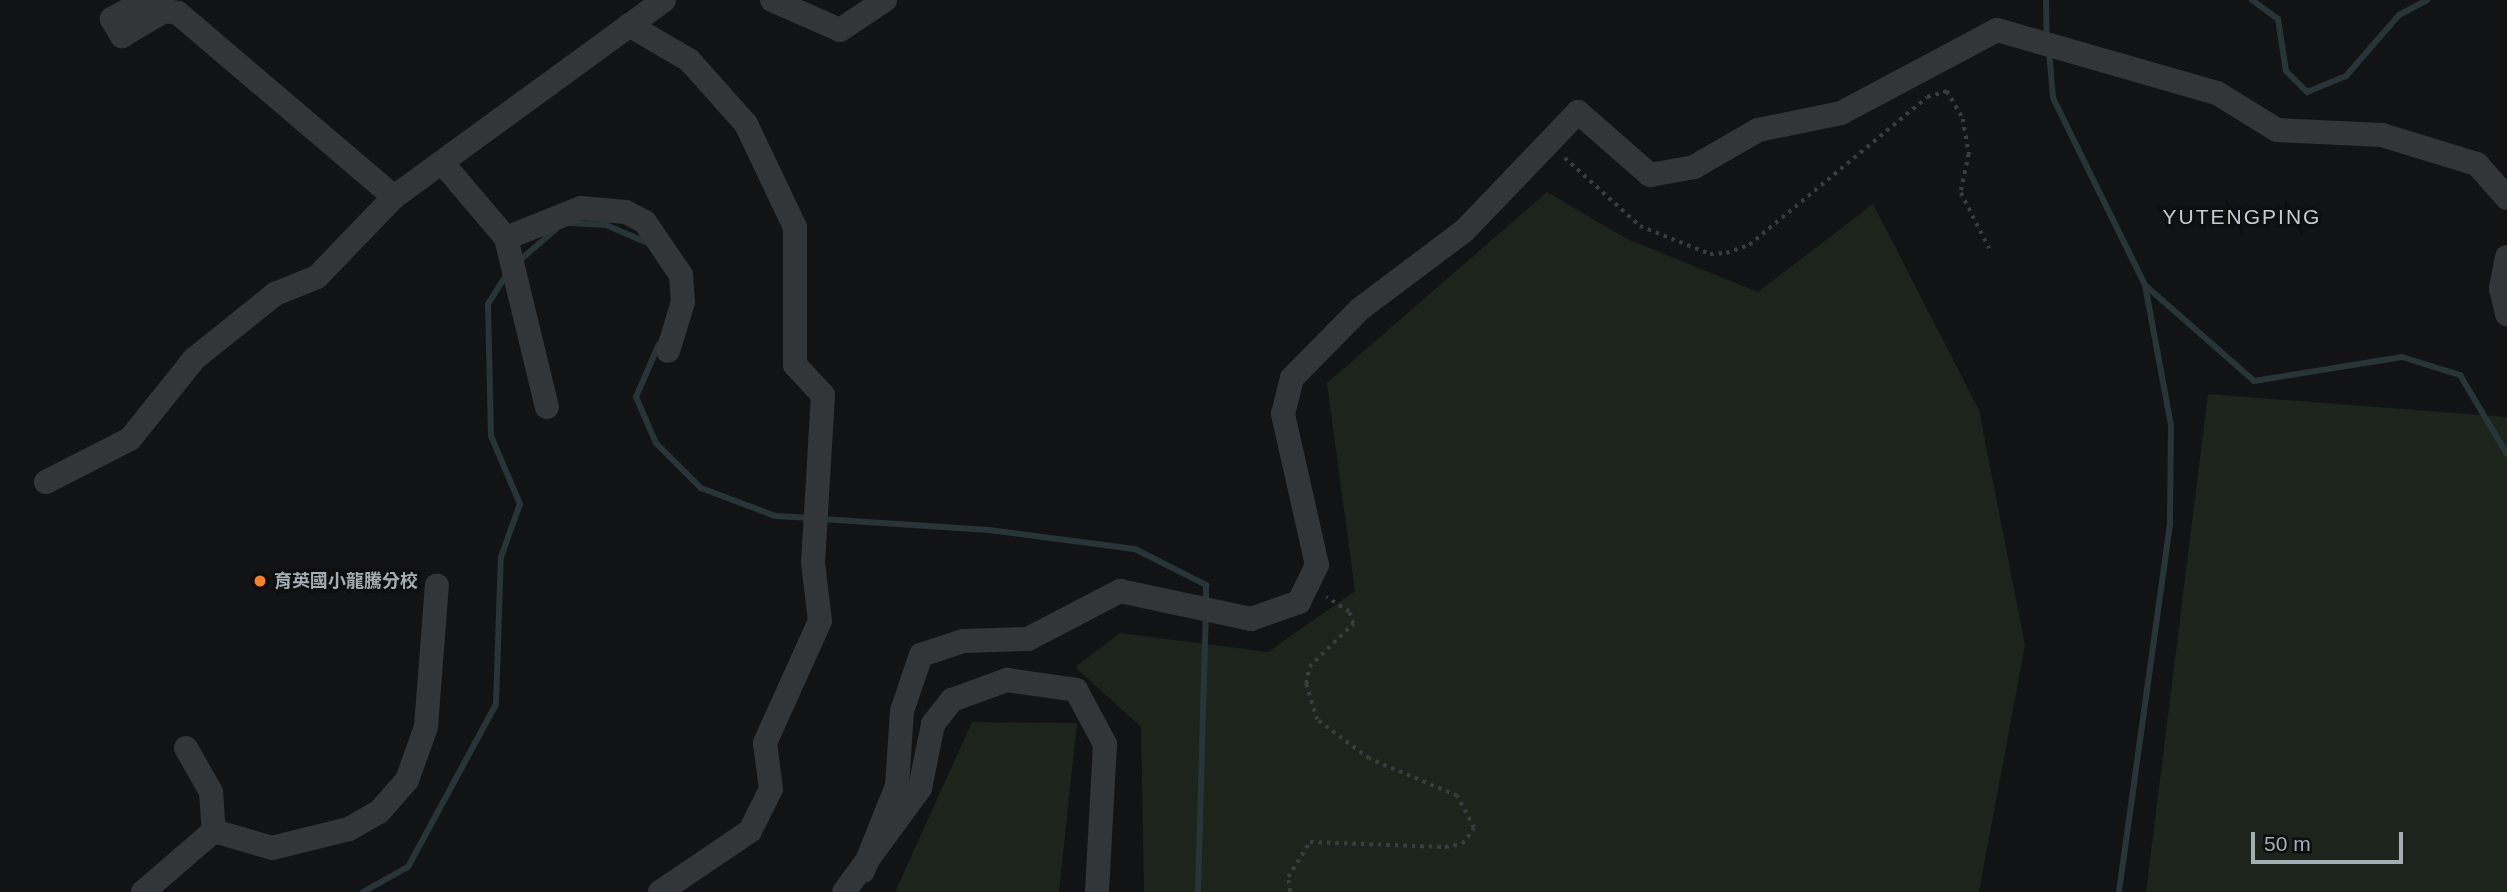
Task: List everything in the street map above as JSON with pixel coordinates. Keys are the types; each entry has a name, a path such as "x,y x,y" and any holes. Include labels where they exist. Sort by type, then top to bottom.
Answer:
{"street":[{"path":"148,0 112,19 122,36 164,10 178,13 394,197"},
{"path":"46,482 130,439 194,359 275,294 317,277 394,197 445,166 488,123 664,0"},
{"path":"772,0 839,30 885,0"},
{"path":"629,25 689,60 746,124 795,227 795,365 823,395 813,563 820,621 765,743 771,789 750,831 660,892"},
{"path":"863,872 897,786 902,711 921,655 962,641 1028,639 1120,591 1251,619 1299,601 1317,565 1283,414 1292,378 1360,309 1464,231 1578,113 1650,175 1694,167 1758,130 1841,113 1997,30 2217,93 2277,130 2382,135 2477,164 2507,198"},
{"path":"445,166 506,238 547,407"},
{"path":"506,238 582,208 626,212 645,222 681,275 683,302 668,351"},
{"path":"2507,257 2501,288 2507,314"},
{"path":"214,831 272,848 349,829 379,812 407,780 426,727 437,585"},
{"path":"844,892 863,872 920,788 933,724 952,700 1007,680 1076,690 1105,744 1097,892"},
{"path":"186,748 211,792 214,831"},
{"path":"143,892 214,831"}],"path":[{"path":"1549,144 1640,226 1710,254 1726,253 1749,245 1927,97 1947,91 1962,119 1969,154 1961,193 1989,248"},
{"path":"1290,892 1289,877 1310,842 1445,847 1462,844 1474,828 1457,796 1369,759 1317,720 1306,684 1309,667 1353,624 1349,612 1306,587"}],"shaded area":[{"path":"1547,192 1627,239 1758,292 1873,204 1979,410 2025,645 1979,892 1144,892 1141,727 1075,667 1120,633 1268,652 1355,591 1327,383"},
{"path":"2208,394 2507,417 2507,892 2146,892"},
{"path":"972,722 1077,723 1059,892 895,892"}],"waterway":[{"path":"2046,0 2047,39"},
{"path":"2252,0 2278,19 2286,71 2307,92 2346,76 2399,15 2427,0"},
{"path":"2049,50 2053,98 2145,285 2171,425 2170,524 2119,892"},
{"path":"568,223 606,225 648,243"},
{"path":"519,261 556,229"},
{"path":"363,892 408,867 496,704 501,557 520,504 491,436 488,304 509,270"},
{"path":"2146,286 2254,381 2402,357 2460,375 2507,454"},
{"path":"659,344 636,397 656,443 701,488 775,516 811,518"},
{"path":"822,519 989,530 1135,549 1206,585 1206,603"},
{"path":"1198,892 1206,614"}],"place":[{"name":"育英國小龍騰分校","path":"260,581"}],"district":[{"name":"YUTENGPING","path":"2242,217"}]}
